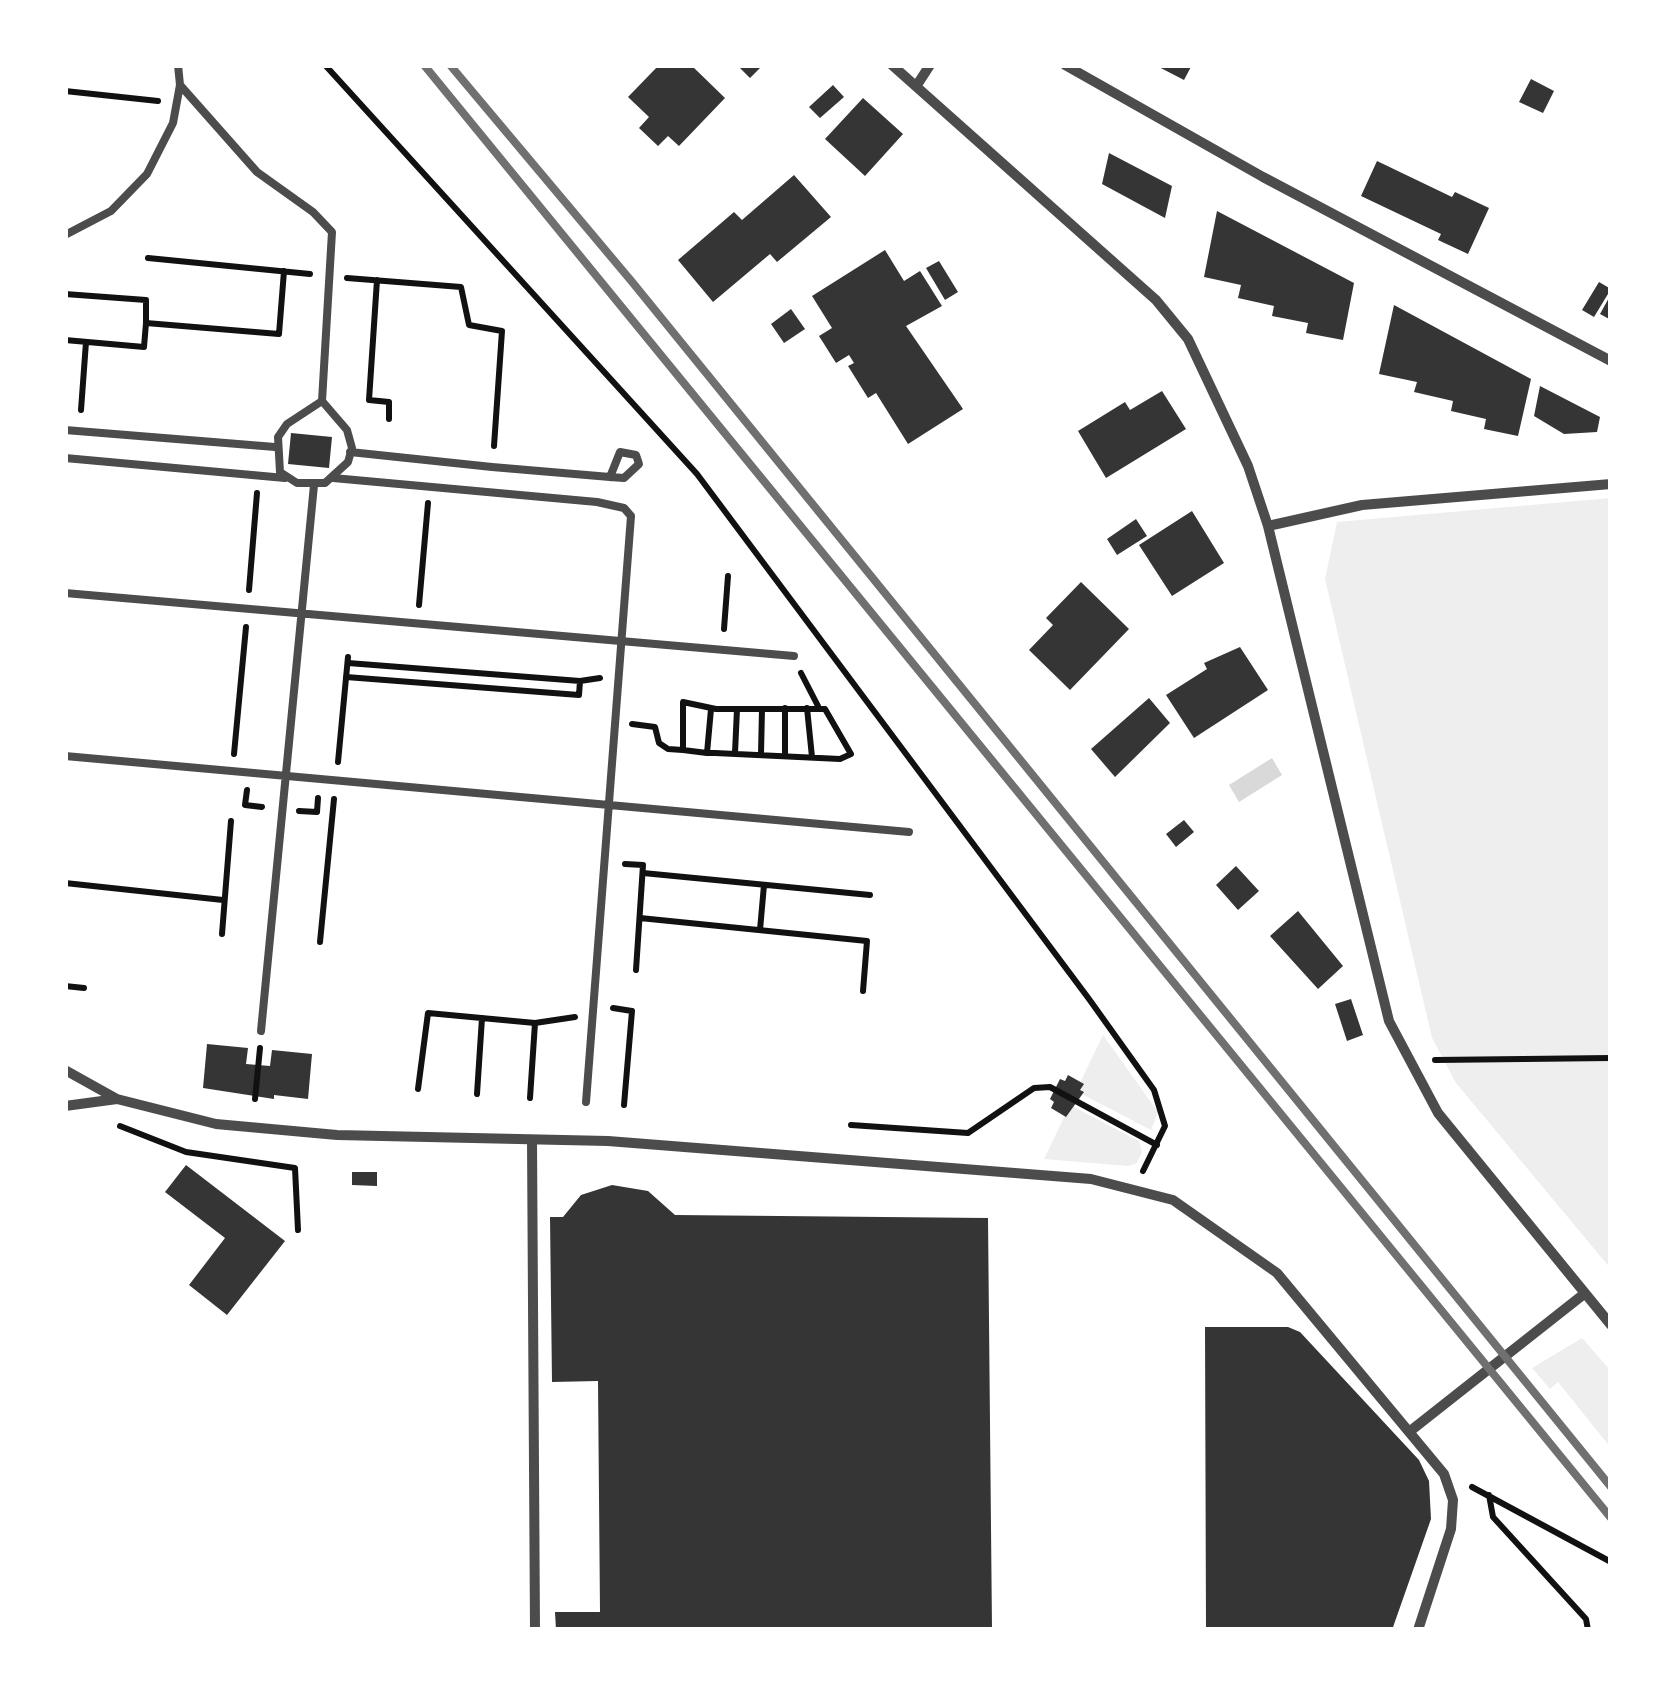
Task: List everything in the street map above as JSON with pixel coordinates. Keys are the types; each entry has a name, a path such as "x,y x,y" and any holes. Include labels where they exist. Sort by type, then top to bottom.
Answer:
{"street":[{"path":"892,65 1156,300 1188,339 1248,466 1268,526 1389,1021 1438,1113 1611,1325"},
{"path":"917,85 930,65"},
{"path":"1065,65 1263,177 1611,361"},
{"path":"1268,526 1362,505 1611,484"},
{"path":"65,1070 117,1100 186,1118 252,1128 338,1135 608,1141 1090,1179 1172,1200 1276,1272 1444,1474 1453,1500 1450,1529 1418,1630"},
{"path":"65,1106 117,1100"},
{"path":"532,1140 536,1630"},
{"path":"1409,1432 1584,1294"}],"lane":[{"path":"65,235 93,224 129,196 162,152 177,104 178,65"},
{"path":"65,458 287,478 314,486 332,478 348,462 347,430 322,400 332,232 314,212 257,172 180,85"},
{"path":"287,478 276,461 275,447 287,424 322,400"},
{"path":"65,430 275,447"},
{"path":"350,452 610,478"},
{"path":"332,478 597,502 624,508 634,524 586,1102"},
{"path":"261,1032 314,486"},
{"path":"65,593 794,656"},
{"path":"65,756 909,832"}],"path":[{"path":"325,65 696,474 1154,1090 1166,1126 1147,1168 1128,1186"},
{"path":"65,91 177,104"},
{"path":"146,323 279,334 284,270"},
{"path":"377,280 369,400 389,402 389,419"},
{"path":"461,288 469,325 502,331 492,467"},
{"path":"65,294 146,300 144,348 65,340"},
{"path":"80,431 86,342"},
{"path":"417,624 429,487"},
{"path":"722,650 728,576"},
{"path":"794,656 818,707"},
{"path":"348,663 621,681"},
{"path":"346,677 579,696 580,681"},
{"path":"616,727 651,724 662,747 682,750 847,758 850,754 829,712 818,707 737,709 683,702 682,750"},
{"path":"708,752 710,708"},
{"path":"785,708 785,756"},
{"path":"807,708 812,757"},
{"path":"735,754 737,709"},
{"path":"760,754 762,709"},
{"path":"222,934 231,822"},
{"path":"604,862 644,865 636,970"},
{"path":"643,873 870,896"},
{"path":"65,884 224,900"},
{"path":"760,930 764,885"},
{"path":"640,918 867,941 863,991"},
{"path":"65,986 84,988"},
{"path":"418,1089 428,1013 535,1023 581,1015 592,1005 632,1011 624,1106"},
{"path":"476,1094 482,1018"},
{"path":"530,1098 535,1023"},
{"path":"255,1100 261,1032"},
{"path":"1409,1063 1611,1058"},
{"path":"851,1125 968,1134 1034,1088 1050,1087 1157,1145"},
{"path":"106,1120 186,1152 294,1168 298,1230"},
{"path":"1444,1474 1611,1562"},
{"path":"1488,1495 1492,1517 1586,1619 1588,1630"}],"shaded area":[{"path":"1611,498 1611,1269 1456,1083 1432,1038 1325,579 1337,522"},
{"path":"1272,758 1282,775 1239,802 1229,785"},
{"path":"1103,1035 1158,1112 1151,1130 1076,1091"},
{"path":"1070,1105 1139,1141 1142,1152 1137,1163 1128,1166 1044,1159"},
{"path":"1582,1338 1611,1371 1611,1448 1558,1382 1550,1389 1532,1368"}],"building":[{"path":"659,65 691,65 725,98 679,146 668,136 658,146 639,128 649,117 628,97"},
{"path":"737,65 763,65 750,78"},
{"path":"1155,65 1192,65 1184,80"},
{"path":"1531,79 1554,91 1543,113 1519,102"},
{"path":"833,85 844,97 820,118 809,107"},
{"path":"863,98 903,134 865,176 825,139"},
{"path":"1109,153 1172,186 1165,218 1102,184"},
{"path":"1377,161 1452,197 1455,192 1489,208 1468,254 1438,240 1441,234 1361,196"},
{"path":"794,175 831,217 777,262 770,254 713,302 678,260 734,212 742,220"},
{"path":"1217,211 1354,283 1343,340 1306,333 1308,323 1272,316 1274,306 1238,298 1241,285 1204,277"},
{"path":"885,250 904,281 920,271 942,306 906,326 963,409 908,444 876,393 868,398 848,366 854,363 849,355 836,363 819,336 832,328 812,296"},
{"path":"939,261 958,292 945,300 926,268"},
{"path":"1599,282 1611,289 1594,317 1582,310"},
{"path":"1611,294 1611,320 1600,314"},
{"path":"1394,305 1531,379 1518,436 1484,429 1486,419 1451,411 1453,401 1414,392 1417,382 1379,374"},
{"path":"791,309 805,329 784,343 771,324"},
{"path":"1540,386 1600,417 1597,432 1564,434 1534,416"},
{"path":"1162,391 1186,429 1106,478 1078,431 1125,402 1130,410"},
{"path":"291,433 332,437 329,468 288,464"},
{"path":"1192,511 1224,563 1172,596 1139,545"},
{"path":"1136,519 1147,536 1117,555 1107,539"},
{"path":"1081,582 1129,629 1070,690 1029,650 1053,625 1046,618"},
{"path":"1240,647 1268,690 1194,738 1166,695 1207,669 1204,663"},
{"path":"1149,698 1170,723 1115,777 1091,749"},
{"path":"1184,820 1194,832 1176,847 1166,834"},
{"path":"1236,866 1259,891 1238,910 1216,885"},
{"path":"1298,911 1343,966 1318,989 1270,936"},
{"path":"1351,999 1363,1035 1347,1041 1335,1004"},
{"path":"207,1044 248,1048 246,1064 270,1066 272,1050 312,1054 308,1099 274,1095 274,1099 203,1088"},
{"path":"1068,1075 1084,1084 1080,1090 1084,1092 1066,1117 1051,1108 1054,1102 1050,1099 1060,1079 1065,1081"},
{"path":"186,1165 285,1241 227,1315 189,1285 225,1238 165,1192"},
{"path":"352,1172 377,1172 377,1186 352,1185"},
{"path":"612,1185 648,1191 675,1215 988,1218 992,1630 556,1630 555,1612 600,1612 598,1381 552,1382 550,1217 563,1217 581,1195"},
{"path":"1205,1327 1288,1327 1300,1332 1419,1460 1429,1481 1431,1519 1392,1630 1206,1630"}],"railway":[{"path":"424,65 1611,1518"},
{"path":"450,65 633,283 1611,1487"}]}
